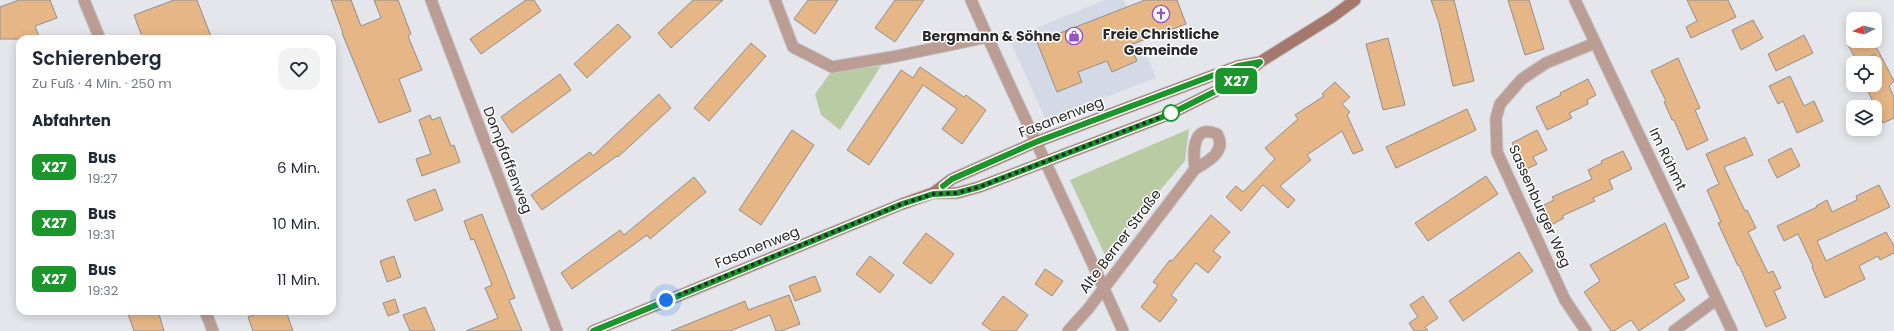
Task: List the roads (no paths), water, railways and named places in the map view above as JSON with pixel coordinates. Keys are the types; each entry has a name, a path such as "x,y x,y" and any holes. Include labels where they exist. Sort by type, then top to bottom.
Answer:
{"main road":[{"path":"1260,62 1326,21 1355,0"},
{"name":"Fasanenweg","path":"933,194 952,179 1036,142 1238,66 1260,62"},
{"name":"Fasanenweg","path":"593,331 902,204 933,194 957,193 979,187 1046,163 1190,104 1244,77 1260,62"}],"street":[{"path":"84,0 98,35"},
{"name":"Dompfaffenweg","path":"430,0 557,331"},
{"path":"775,0 793,47 832,67 892,58 988,38"},
{"path":"971,0 1123,331"},
{"name":"Im Rühmt","path":"1575,0 1732,331"},
{"name":"Sassenburger Weg","path":"1586,331 1565,300 1498,152 1496,118 1500,104 1522,79 1546,63 1595,43"},
{"name":"Alte Berner Straße","path":"1068,331 1088,309 1195,169"},
{"path":"1674,331 1717,299"},
{"path":"207,315 213,331"}],"place":[{"name":"Freie Christliche Gemeinde","path":"1161,14"},
{"name":"Bergmann & Söhne","path":"1074,36"}]}
